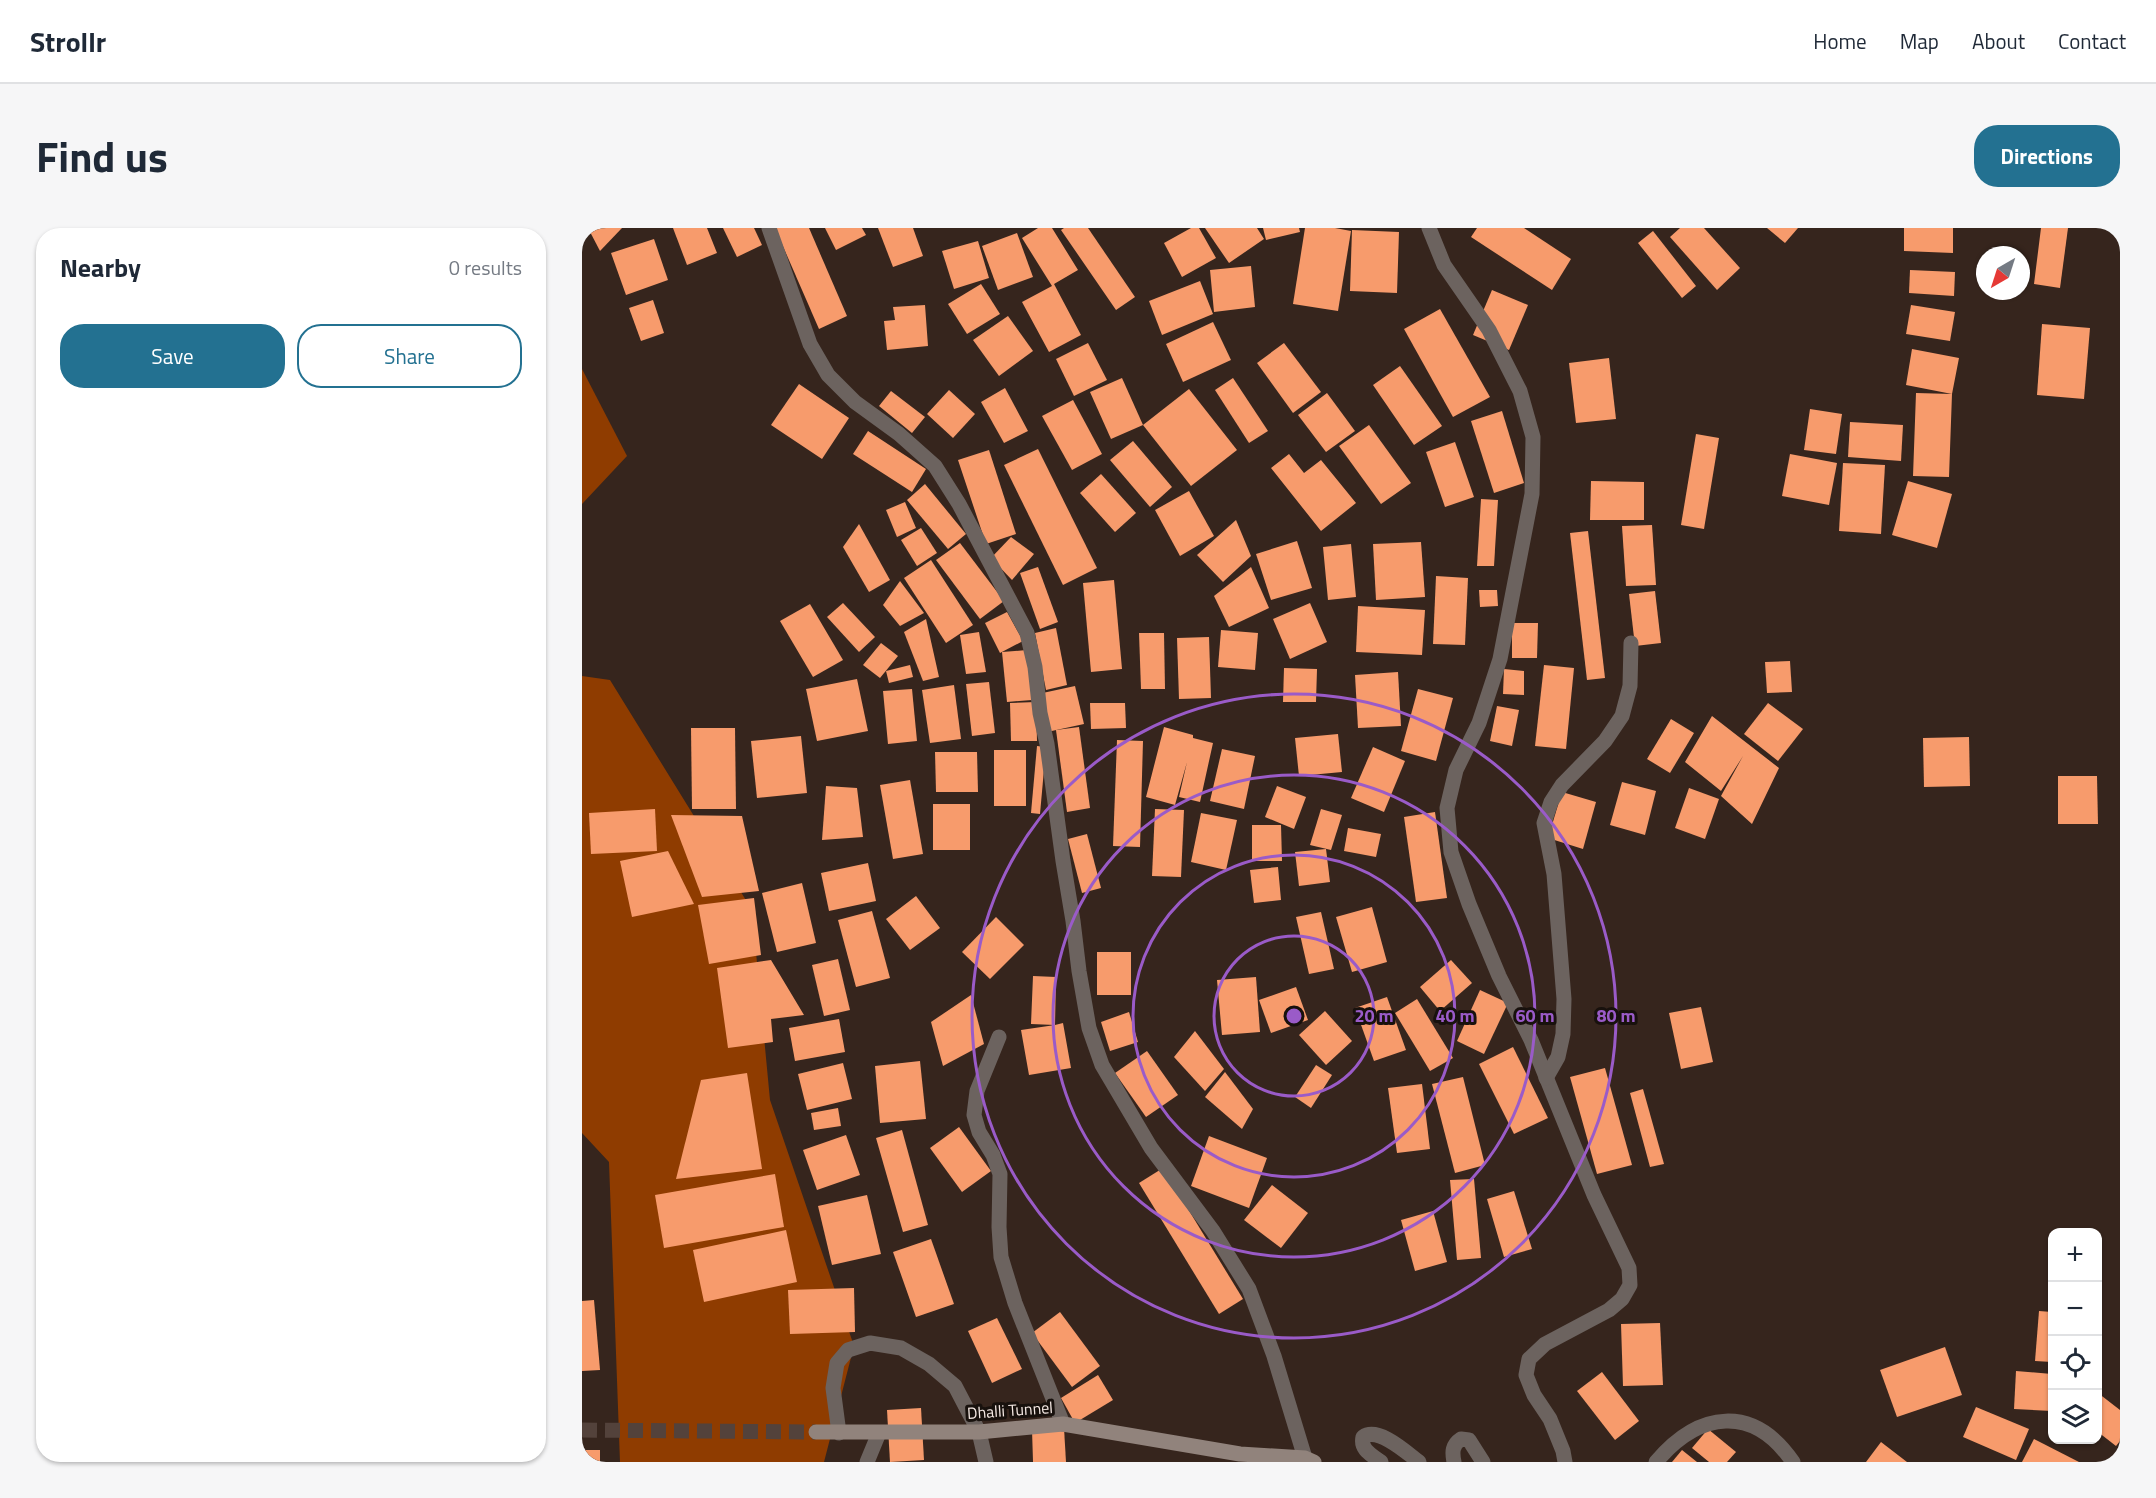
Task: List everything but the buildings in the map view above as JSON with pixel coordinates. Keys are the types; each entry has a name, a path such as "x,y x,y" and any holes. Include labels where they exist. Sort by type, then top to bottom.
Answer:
{"main road":[{"name":"Dhalli Tunnel","path":"816,1432 979,1432 1063,1424 1240,1454 1309,1460"}],"street":[{"path":"769,228 810,344 828,375 855,402 899,434 935,466 959,504 1027,633 1035,667 1040,713 1047,744 1089,1029 1102,1065 1151,1148 1213,1231 1249,1289 1309,1460"},
{"path":"1429,228 1444,265 1489,330 1520,391 1533,436 1532,494 1500,659 1479,723 1456,770 1447,808 1451,852 1469,904 1499,976 1531,1040 1594,1195 1629,1268 1630,1285 1622,1299 1609,1310 1545,1344 1529,1359 1526,1375 1534,1395 1550,1419 1565,1462"},
{"path":"1546,1078 1558,1057 1563,1034 1564,999 1554,874 1545,823 1551,802 1562,785 1605,741 1622,716 1630,686 1631,643"},
{"path":"999,1037 978,1091 974,1115 979,1132 993,1155 1000,1174 1001,1257 1015,1303 1063,1424"},
{"path":"839,1432 833,1388 837,1364 848,1350 870,1343 901,1348 929,1364 955,1386 979,1432 986,1462"},
{"path":"1656,1462 1688,1434 1713,1421 1738,1420 1761,1429 1785,1450 1793,1462"},
{"path":"867,1462 879,1433"},
{"path":"1381,1462 1364,1449 1361,1443 1362,1437 1368,1433 1375,1433 1399,1446 1419,1462"},
{"path":"1454,1462 1452,1452 1455,1443 1461,1439 1469,1440 1483,1462"}],"shaded area":[{"path":"582,369 627,456 582,504"},
{"path":"582,676 610,680 752,910 770,1100 854,1346 824,1462 620,1462 609,1162 582,1133"}],"tunnel":[{"path":"582,1430 816,1432"}]}
